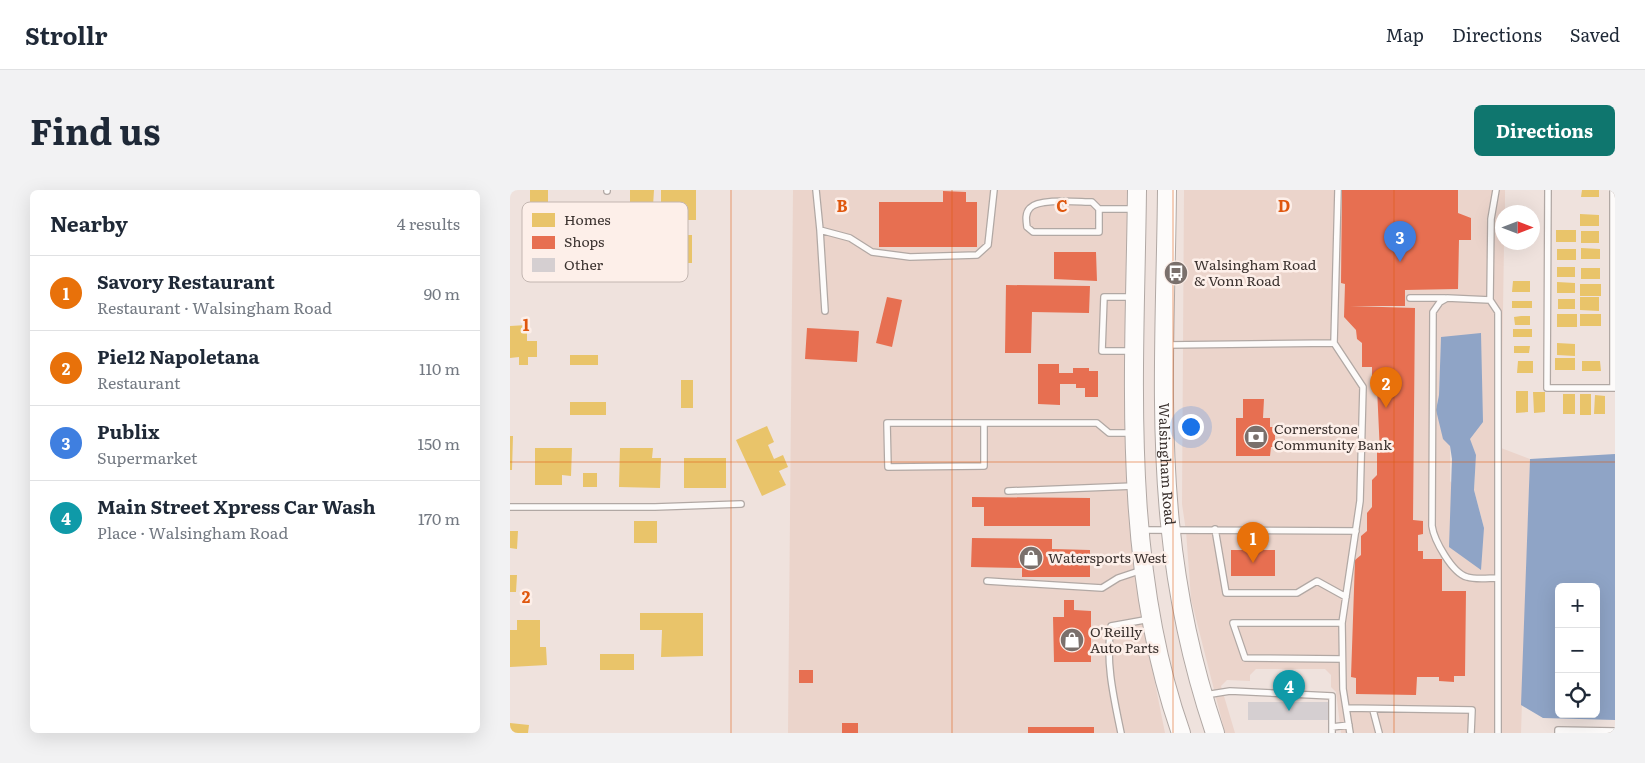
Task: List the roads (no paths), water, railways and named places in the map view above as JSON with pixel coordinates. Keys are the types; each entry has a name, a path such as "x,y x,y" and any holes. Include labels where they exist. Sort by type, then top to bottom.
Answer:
{"main road":[{"path":"1137,190 1136,486 1144,569 1152,619 1181,733"},
{"name":"Walsingham Road","path":"1167,190 1166,472 1171,529 1187,632 1203,696 1215,733"}],"lane":[{"path":"816,190 825,311"},
{"path":"820,230 850,238 872,252 910,257 977,255 988,245 994,190"},
{"path":"1338,190 1334,343 1362,387 1360,501 1342,623 1343,689 1350,733"},
{"path":"1496,190 1491,220 1490,300 1498,312 1498,733"},
{"path":"1548,190 1547,388 1614,388 1613,190"},
{"path":"1099,209 1099,232 1033,232 1027,227 1026,215 1029,208 1038,202 1092,202 1099,209 1136,209"},
{"path":"1135,351 1102,351 1104,296 1136,297"},
{"path":"1410,298 1490,300"},
{"path":"1448,298 1440,302 1433,312 1433,537 1457,572 1467,578 1498,578"},
{"path":"1166,345 1334,343"},
{"path":"984,424 984,466 888,467 887,423 1097,423 1108,433 1135,433"},
{"path":"1008,490 1136,486"},
{"path":"510,507 655,507 741,504"},
{"path":"1140,530 1356,531"},
{"path":"1215,530 1226,593 1297,593 1317,580 1346,597"},
{"path":"987,581 1102,588 1118,578 1144,569"},
{"path":"1122,733 1113,697 1109,638 1111,626 1152,619"},
{"path":"1342,623 1233,623 1245,658 1342,659"},
{"path":"1203,696 1230,691 1332,696 1332,730 1349,725"},
{"path":"1346,708 1373,710 1472,710 1471,733"},
{"path":"1373,710 1379,733"},
{"path":"1558,733 1558,730 1615,731"}],"water":[{"path":"1481,333 1483,422 1470,439 1476,455 1474,490 1484,528 1481,570 1449,547 1452,459 1450,446 1443,439 1436,410 1439,395 1441,337"},
{"path":"1615,454 1615,720 1543,718 1521,705 1530,459"}],"place":[{"name":"Publix","path":"1400,262"},
{"name":"Walsingham Road & Vonn Road","path":"1176,273"},
{"name":"Pie12 Napoletana","path":"1386,408"},
{"name":"Cornerstone Community Bank","path":"1256,437"},
{"name":"Watersports West","path":"1031,558"},
{"name":"Savory Restaurant","path":"1253,563"},
{"name":"O'Reilly Auto Parts","path":"1072,640"},
{"name":"Main Street Xpress Car Wash","path":"1289,711"}]}
